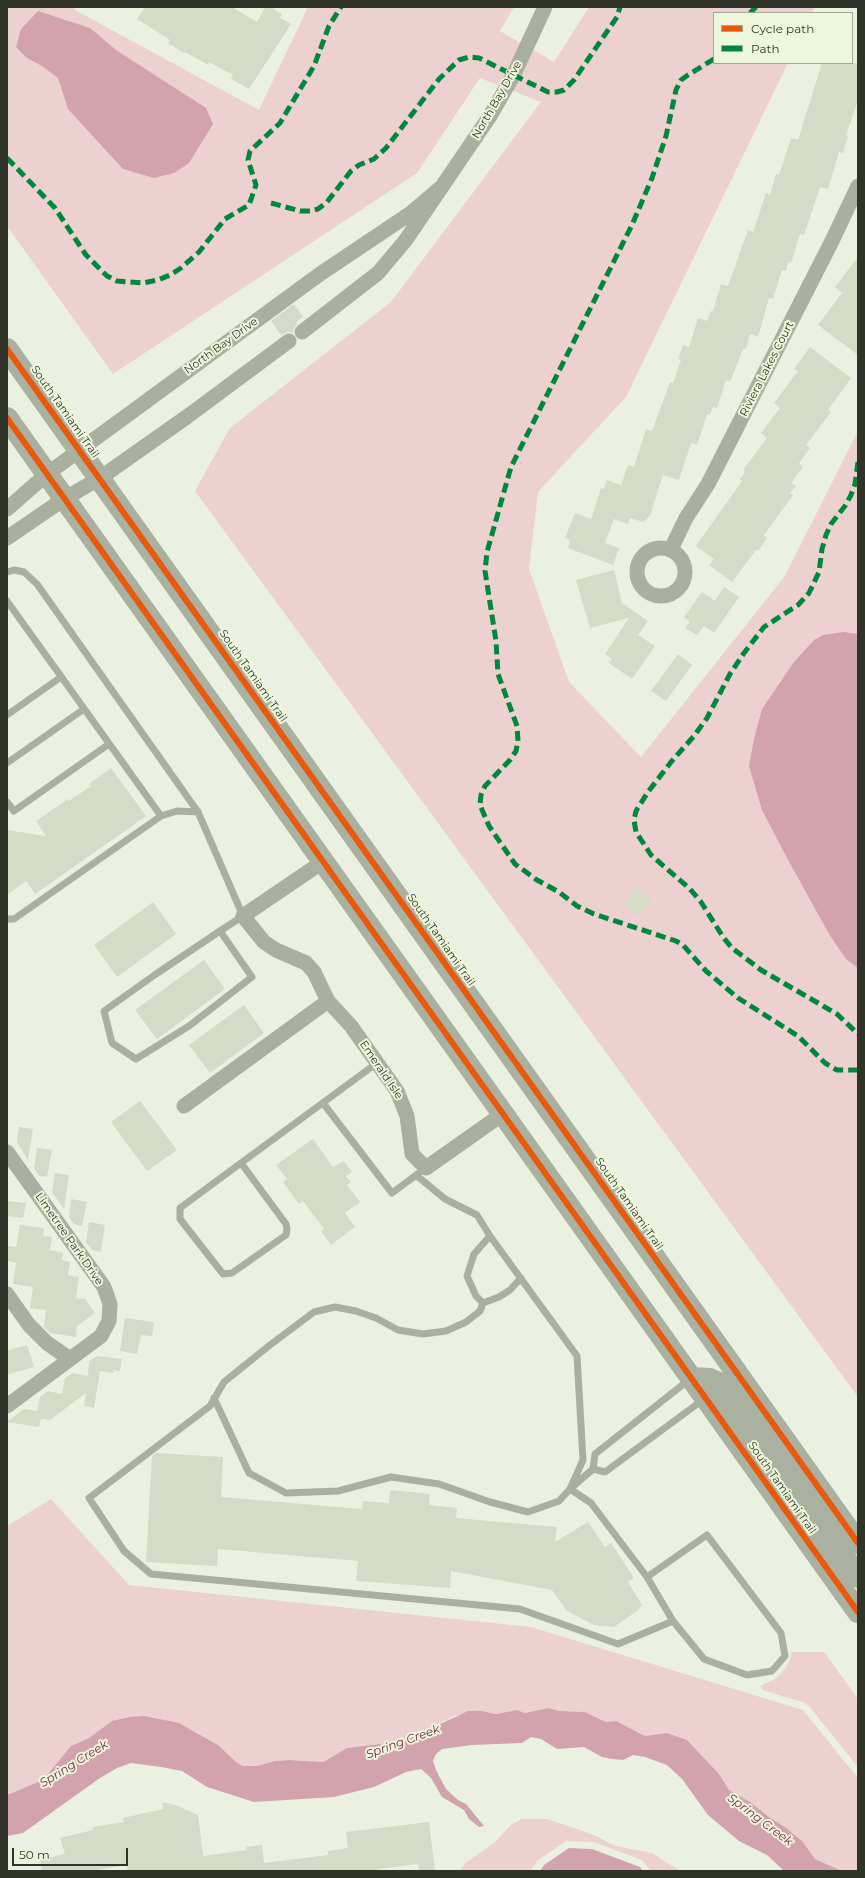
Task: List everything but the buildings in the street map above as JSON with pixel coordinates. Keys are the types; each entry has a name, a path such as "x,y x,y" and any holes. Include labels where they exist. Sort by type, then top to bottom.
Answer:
{"main road":[{"name":"South Tamiami Trail","path":"7,349 858,1543"},
{"name":"South Tamiami Trail","path":"7,418 504,1113 858,1612"},
{"path":"692,1378 710,1378 719,1383 732,1398 858,1577"}],"street":[{"name":"North Bay Drive","path":"302,332 378,273 405,241 490,116 512,76 545,7"},
{"name":"Riviera Lakes Court","path":"670,549 686,518 715,470 832,241 858,186"},
{"name":"North Bay Drive","path":"7,510 47,474 79,450 313,279 411,213 439,189"},
{"path":"7,538 64,499 100,478 188,416 289,341"},
{"path":"243,916 324,861"},
{"name":"Emerald Isle","path":"243,916 264,942 276,950 306,963 314,972 328,1001 351,1026 397,1091 407,1116 412,1154 421,1172"},
{"path":"184,1106 328,1001"},
{"path":"421,1172 504,1113"},
{"name":"Limetree Park Drive","path":"7,1152 104,1287 110,1304 108,1321 101,1336 7,1406"},
{"path":"7,1294 29,1325 47,1343 70,1359"}],"lane":[{"path":"7,572 14,570 24,572 38,584 198,812 243,916 220,931 156,974 104,1011 112,1043 136,1059 189,1026 252,977 220,931"},
{"path":"7,601 161,816"},
{"path":"7,715 61,676"},
{"path":"7,763 84,709"},
{"path":"7,802 14,811 109,744"},
{"path":"7,919 14,919 161,816 177,811 198,812"},
{"path":"241,1163 286,1224 287,1229 286,1234 232,1273 223,1274 180,1219 180,1208 241,1163 323,1103 377,1063"},
{"path":"323,1103 392,1193 421,1172 445,1199 477,1215 490,1236 577,1356 583,1460 570,1489"},
{"path":"483,1303 476,1296 467,1276 474,1254 490,1236"},
{"path":"521,1278 510,1290 499,1297 483,1303 480,1311 466,1322 446,1331 423,1334 398,1330 376,1318 356,1311 335,1307 314,1312 224,1382 210,1406 89,1498 124,1551 151,1574 520,1609 618,1644 673,1621"},
{"path":"214,1398 249,1473 286,1493 338,1491 391,1477 439,1484 490,1502 528,1512 559,1501 593,1469 595,1454 692,1378"},
{"path":"593,1469 605,1472 706,1398"},
{"path":"570,1489 591,1503 647,1577 673,1621 704,1659 747,1675 772,1671 785,1656 781,1633 707,1535 647,1577"}],"shaded area":[{"path":"7,7 73,7 75,10 259,110 308,7 514,7 500,31 554,62 589,7 815,7 812,12 713,12 713,64 788,64 626,397 538,492 529,569 569,682 641,757 785,576 858,431 858,1397 195,491 230,428 391,302 541,102 480,78 417,173 113,374 7,226"},
{"path":"51,1499 129,1585 531,1627 803,1710 858,1778 858,1871 842,1871 815,1859 803,1842 785,1827 750,1802 729,1790 719,1774 687,1740 667,1733 645,1736 616,1721 606,1722 585,1712 559,1711 549,1708 525,1713 517,1710 496,1714 481,1711 454,1716 404,1741 347,1748 323,1762 289,1760 275,1761 257,1766 243,1766 236,1762 218,1745 179,1723 165,1721 112,1721 89,1738 71,1746 43,1780 7,1795 7,1526"},
{"path":"791,1652 824,1652 858,1699 858,1767 809,1706 805,1703 763,1690 760,1686 775,1679 785,1669 791,1657"},
{"path":"522,1819 547,1819 594,1835 615,1846 652,1853 680,1871 651,1871 642,1860 594,1842 566,1841 538,1860 530,1871 460,1871 464,1864 494,1843 511,1825"}],"water":[{"path":"38,11 90,28 116,50 206,108 213,124 189,163 174,173 154,178 123,169 68,109 58,78 42,66 27,58 16,47 21,29"},
{"path":"843,632 858,634 858,968 846,959 829,934 786,856 762,810 749,766 762,709 794,662 814,640 823,635"},
{"name":"Spring Creek","path":"549,1708 559,1711 585,1712 606,1722 616,1721 645,1736 667,1733 687,1740 719,1774 729,1790 750,1802 785,1827 803,1842 815,1859 842,1871 784,1871 767,1855 739,1841 708,1815 682,1779 667,1765 645,1757 633,1755 623,1760 602,1757 584,1747 557,1749 541,1739 531,1737 522,1743 472,1745 442,1749 436,1754 433,1761 446,1789 458,1800 466,1804 484,1826 479,1827 469,1819 464,1810 442,1797 431,1778 421,1769 406,1772 374,1787 334,1797 254,1802 207,1787 182,1771 131,1763 117,1768 100,1778 23,1833 7,1836 7,1795 43,1780 71,1746 89,1738 112,1721 144,1716 179,1723 218,1745 236,1762 243,1766 257,1766 275,1761 289,1760 323,1762 347,1748 404,1741 468,1711 481,1711 496,1714 517,1710 525,1713"},
{"path":"569,1848 592,1849 640,1867 643,1871 540,1871 544,1865"}],"marked path":[{"path":"7,158 55,208 86,255 107,276 117,281 143,283 158,280 170,275 181,268 199,252 225,219 249,205 256,185 248,160 250,151 280,123 314,66 329,26 341,7"},
{"path":"271,203 300,211 318,209 327,202 351,171 359,165 374,159 386,148 439,79 459,60 469,57 479,58 548,92 564,90 574,80 617,17 620,7"},
{"path":"751,12 756,7"},
{"path":"713,60 681,80 676,90 666,136 652,178 632,225 511,467 487,552 485,571 496,641 498,674 517,726 518,741 516,751 510,760 485,786 481,795 480,805 489,826 515,864 537,880 559,892 577,906 594,914 676,941 683,945 706,971 738,998 798,1036 825,1063 837,1070 858,1070"},
{"path":"858,462 855,484 851,495 845,506 831,524 826,535 822,549 819,572 809,593 798,605 764,627 730,674 707,718 648,792 636,811 634,820 636,832 651,855 690,889 701,902 723,937 732,948 761,970 837,1014 858,1034"}],"cycle path":[{"path":"7,349 858,1543"},
{"path":"7,418 858,1612"}]}
